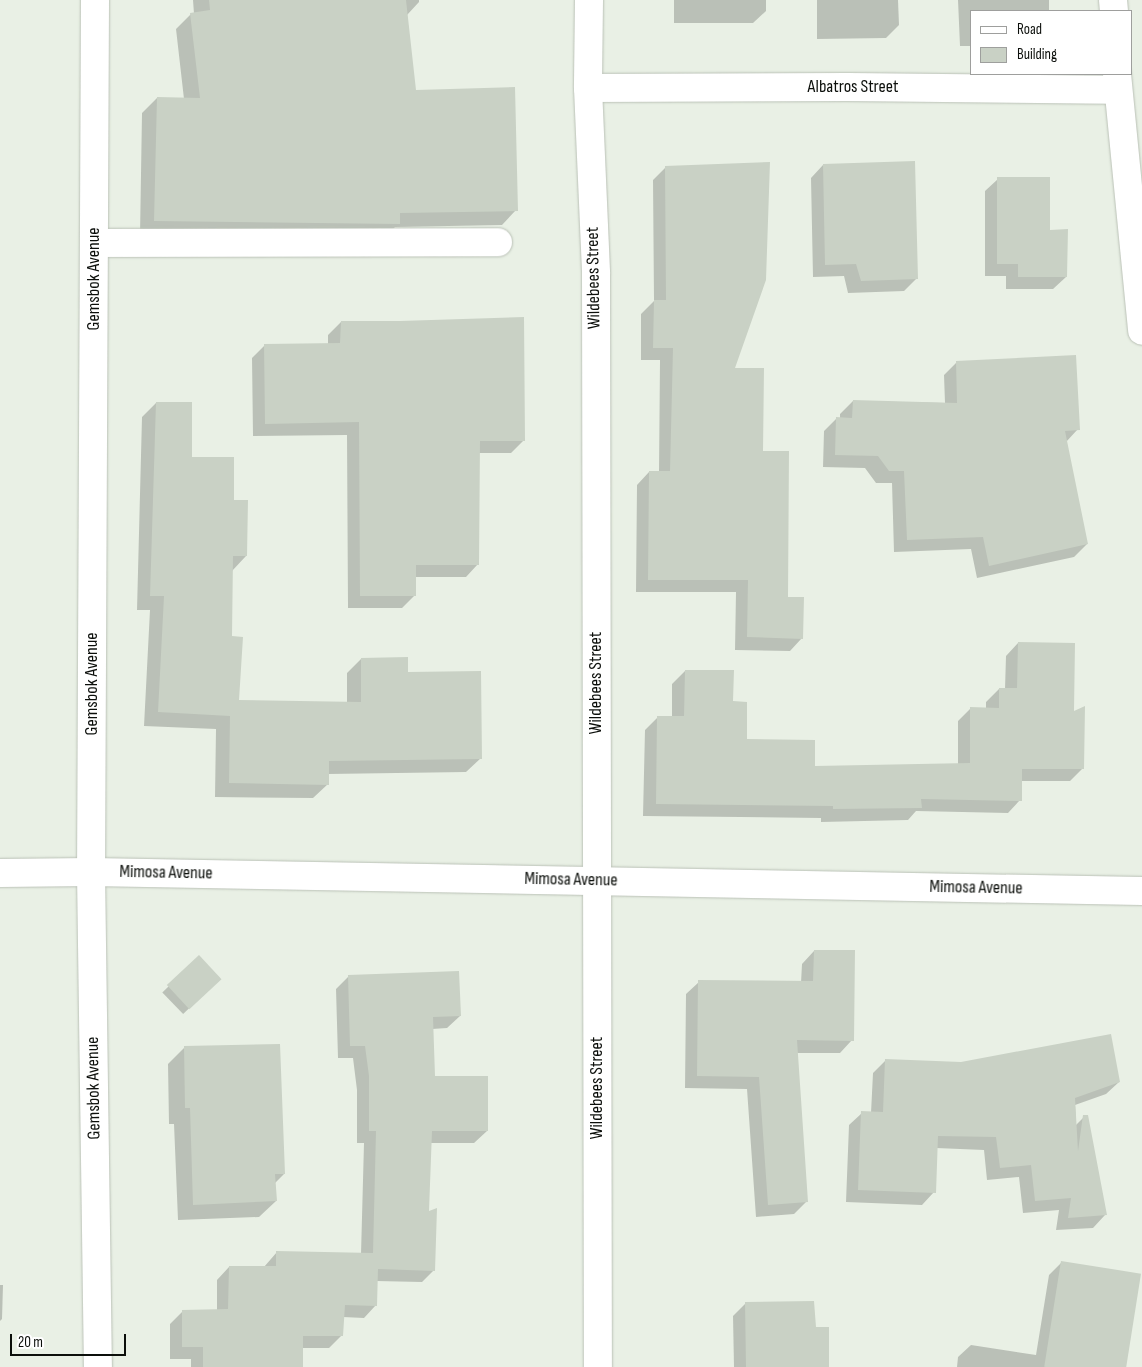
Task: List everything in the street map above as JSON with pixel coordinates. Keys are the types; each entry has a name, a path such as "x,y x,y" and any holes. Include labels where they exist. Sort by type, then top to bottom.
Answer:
{"street":[{"name":"Gemsbok Avenue","path":"95,0 91,872 98,1367"},
{"name":"Wildebees Street","path":"589,0 588,88 596,274 598,1367"},
{"path":"1118,82 1142,331"},
{"name":"Albatros Street","path":"588,88 848,87 1118,82"},
{"path":"94,243 498,242"},
{"name":"Mimosa Avenue","path":"0,873 91,872 1142,891"}],"building":[{"path":"209,0 406,0 416,90 515,87 518,211 400,213 400,224 154,221 157,97 200,98 190,13 210,10"},
{"path":"915,161 918,279 861,281 856,264 825,265 823,164"},
{"path":"770,162 766,280 735,368 764,368 763,451 789,451 788,597 804,597 803,639 747,637 748,580 648,580 649,471 670,471 673,348 653,348 654,300 666,300 665,166"},
{"path":"997,177 1050,177 1050,230 1068,229 1067,277 1018,277 1018,264 997,264"},
{"path":"524,317 525,441 480,441 479,565 416,565 416,596 360,596 359,422 265,424 264,344 340,343 341,321"},
{"path":"1076,355 1080,430 1065,431 1088,544 989,566 983,537 907,540 904,471 889,471 878,456 835,455 836,417 852,418 853,400 957,403 956,361"},
{"path":"156,402 192,402 192,457 234,457 234,500 248,500 247,556 233,556 232,636 243,637 239,700 361,702 361,658 408,657 408,672 481,671 482,759 329,761 329,785 229,783 230,716 158,712 164,596 150,596"},
{"path":"1018,642 1075,643 1074,711 1085,706 1084,769 1022,769 1022,801 921,799 922,808 833,809 833,806 656,804 657,716 684,716 685,670 734,670 733,701 747,702 747,739 815,740 815,766 970,763 970,707 999,708 999,688 1017,688"},
{"path":"814,950 855,950 854,1041 797,1040 808,1202 768,1205 759,1077 697,1076 698,980 813,981"},
{"path":"199,955 222,979 189,1009 167,985"},
{"path":"459,971 461,1016 433,1017 435,1076 488,1076 488,1131 432,1131 429,1211 437,1208 435,1271 378,1269 377,1306 345,1305 343,1336 303,1336 303,1367 203,1367 203,1347 182,1347 182,1310 228,1309 229,1266 276,1266 276,1251 373,1253 376,1131 369,1131 369,1076 365,1046 350,1046 348,975"},
{"path":"1111,1034 1120,1082 1075,1098 1078,1151 1083,1115 1088,1115 1107,1215 1068,1218 1071,1198 1035,1201 1031,1165 1000,1168 996,1137 938,1136 936,1193 858,1190 861,1111 883,1112 885,1059 961,1062"},
{"path":"280,1044 285,1174 275,1174 277,1201 193,1205 190,1108 185,1108 184,1046"},
{"path":"1061,1261 1141,1274 1126,1367 1044,1367"},
{"path":"814,1301 816,1327 829,1327 829,1367 746,1367 745,1302"}]}
